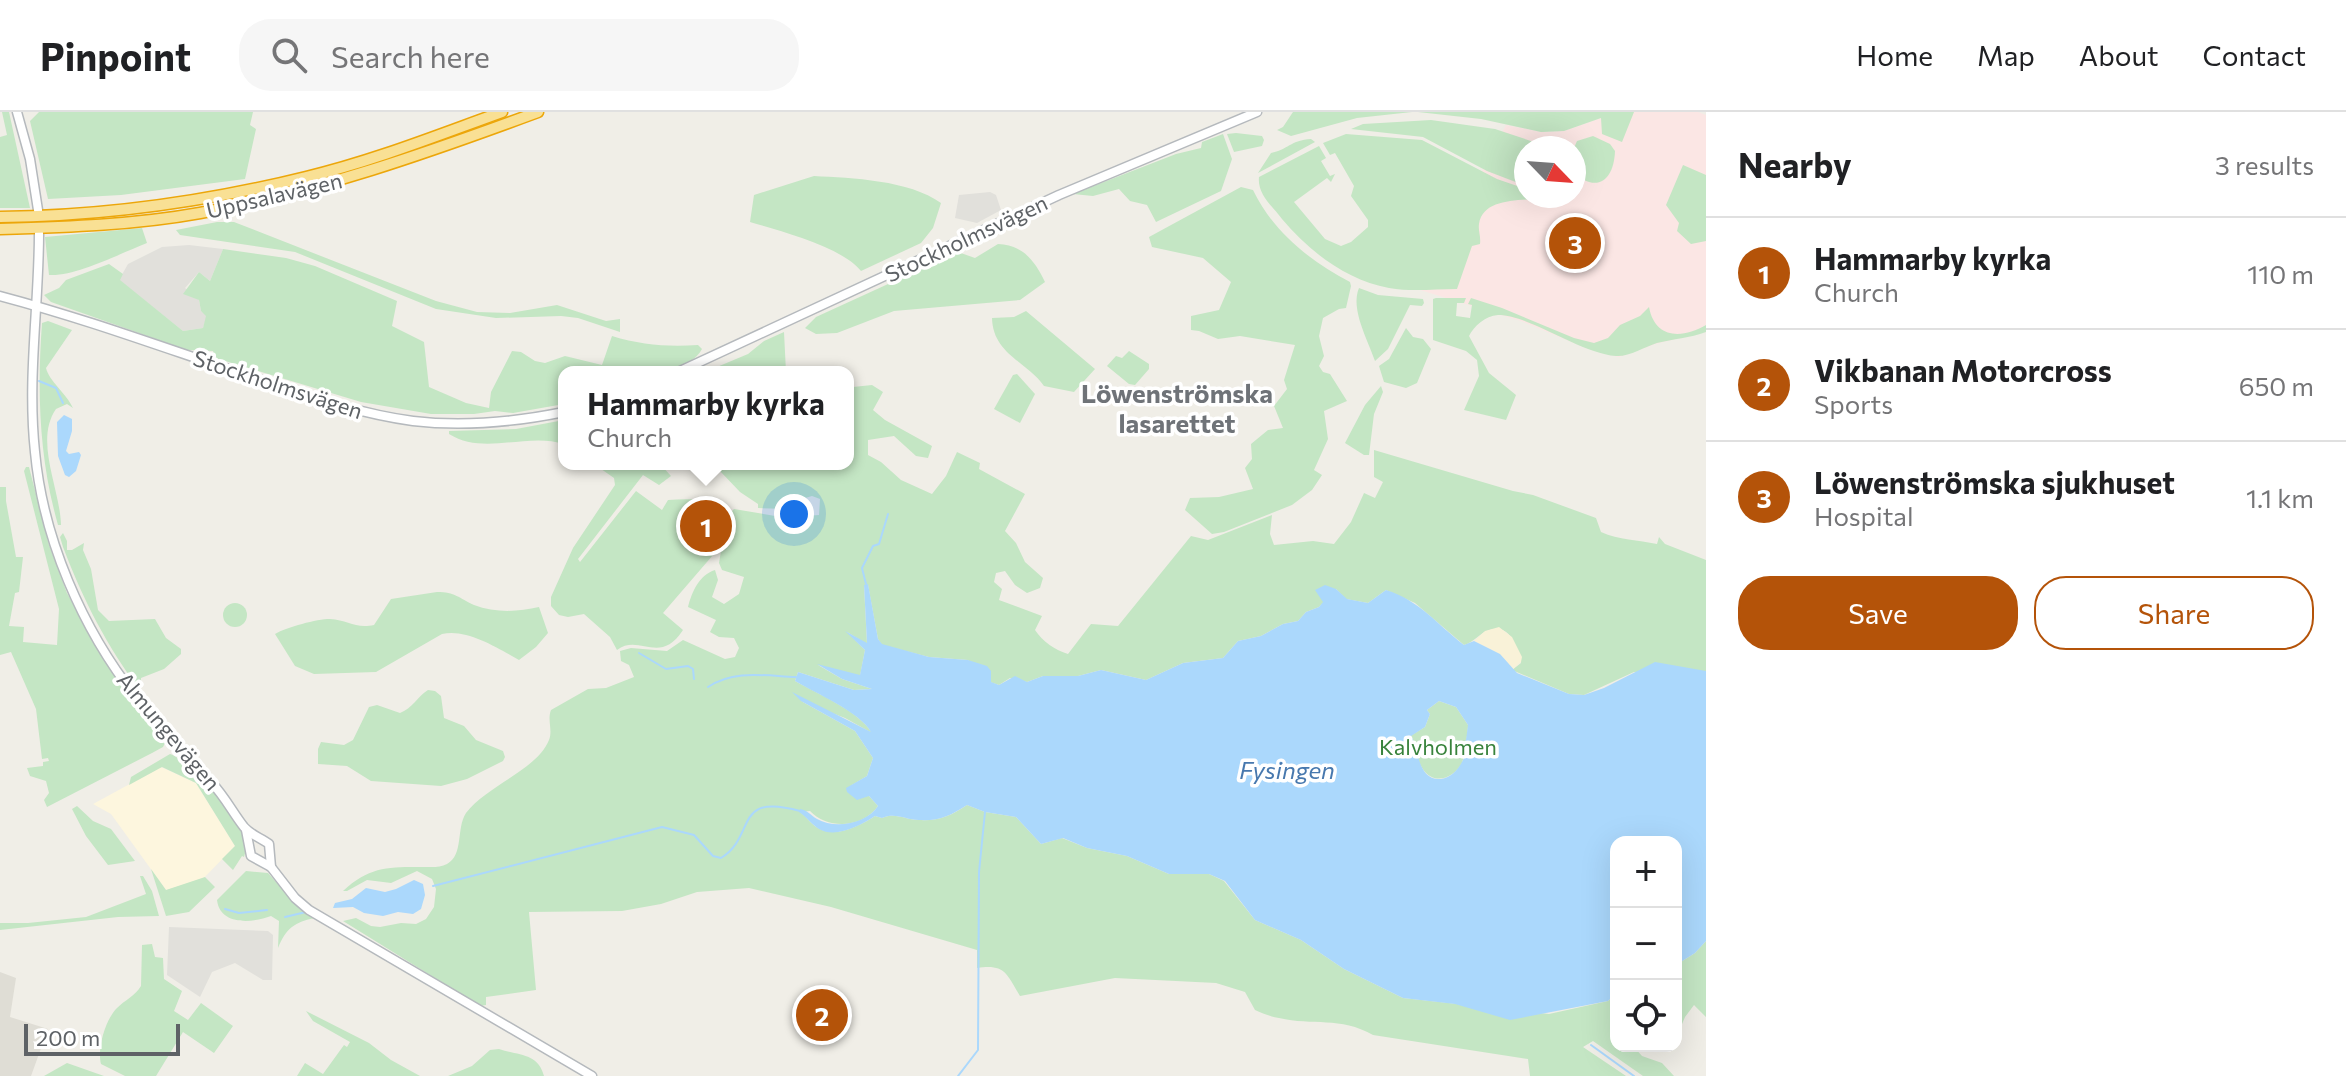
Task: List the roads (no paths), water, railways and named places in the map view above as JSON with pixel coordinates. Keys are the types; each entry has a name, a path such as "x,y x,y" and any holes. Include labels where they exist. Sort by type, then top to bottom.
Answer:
{"highway":[{"name":"Uppsalavägen","path":"0,217 111,213 309,177 502,112"},
{"name":"Uppsalavägen","path":"0,229 115,223 199,213 242,204 314,188 426,154 538,112"}],"street":[{"path":"17,112 30,159 38,210"},
{"name":"Stockholmsvägen","path":"691,366 1059,195 1257,112"},
{"name":"Almungevägen","path":"39,233 31,382 40,489 56,543 76,598 134,695 222,794 246,829 269,844 266,858"},
{"name":"Stockholmsvägen","path":"0,296 94,322 295,391 376,415 413,421 463,423 558,413"},
{"name":"Almungevägen","path":"246,829 250,847"},
{"path":"260,840 250,847 253,859 266,858 295,898 319,917 592,1076"}],"water":[{"path":"64,415 72,419 66,451 81,455 76,471 69,477 65,475 58,456 57,422"},
{"name":"Fysingen","path":"868,584 878,639 882,644 929,657 968,660 987,666 991,671 991,682 999,685 1015,676 1027,682 1043,676 1078,676 1101,670 1146,680 1183,663 1223,658 1238,641 1261,636 1283,624 1298,621 1323,602 1315,590 1325,585 1336,589 1347,599 1368,603 1386,590 1398,594 1464,645 1474,641 1500,654 1517,673 1569,694 1584,695 1604,688 1655,662 1706,671 1706,941 1682,961 1682,836 1610,836 1610,999 1510,1020 1455,1004 1403,998 1344,969 1301,940 1255,920 1225,881 1209,874 1169,874 1127,856 1087,848 1063,838 1041,844 1016,817 985,812 967,805 939,819 875,816 856,827 826,832 799,812 800,809 833,824 850,823 866,817 878,806 869,796 857,800 846,788 867,776 873,758 855,731 801,701 792,692 871,732 847,710 795,681 798,672 854,690 872,689 842,679 817,664 860,675 865,650 845,631 867,643 864,585","holes":["1439,701 1456,707 1468,725 1461,750 1464,758 1458,768 1449,777 1441,779 1427,775 1411,736 1425,727 1430,714 1427,710"]},
{"path":"414,880 423,884 425,895 421,909 413,914 398,912 383,916 364,913 353,907 333,908 335,903 352,899 366,888 385,892"}],"waterway":[{"path":"39,381 56,388 63,403"},
{"path":"866,584 862,568 873,546 879,544 888,514"},
{"path":"639,653 666,669 688,666 693,669 694,679"},
{"path":"708,687 739,676 796,677"},
{"path":"433,886 662,827 694,835 713,856 721,858 732,849 755,812 764,807 800,811"},
{"path":"958,1076 978,1050 979,872 985,812"},
{"path":"225,909 239,913 267,910"},
{"path":"285,917 306,912"},
{"path":"1591,1045 1634,1076"}],"place":[{"name":"Löwenströmska sjukhuset","path":"1575,243"},
{"name":"Hammarby kyrka","path":"706,526"},
{"name":"Vikbanan Motorcross","path":"822,1015"}],"district":[{"name":"Löwenströmska lasarettet","path":"1177,407"}],"park label":[{"name":"Kalvholmen","path":"1438,746"}]}
